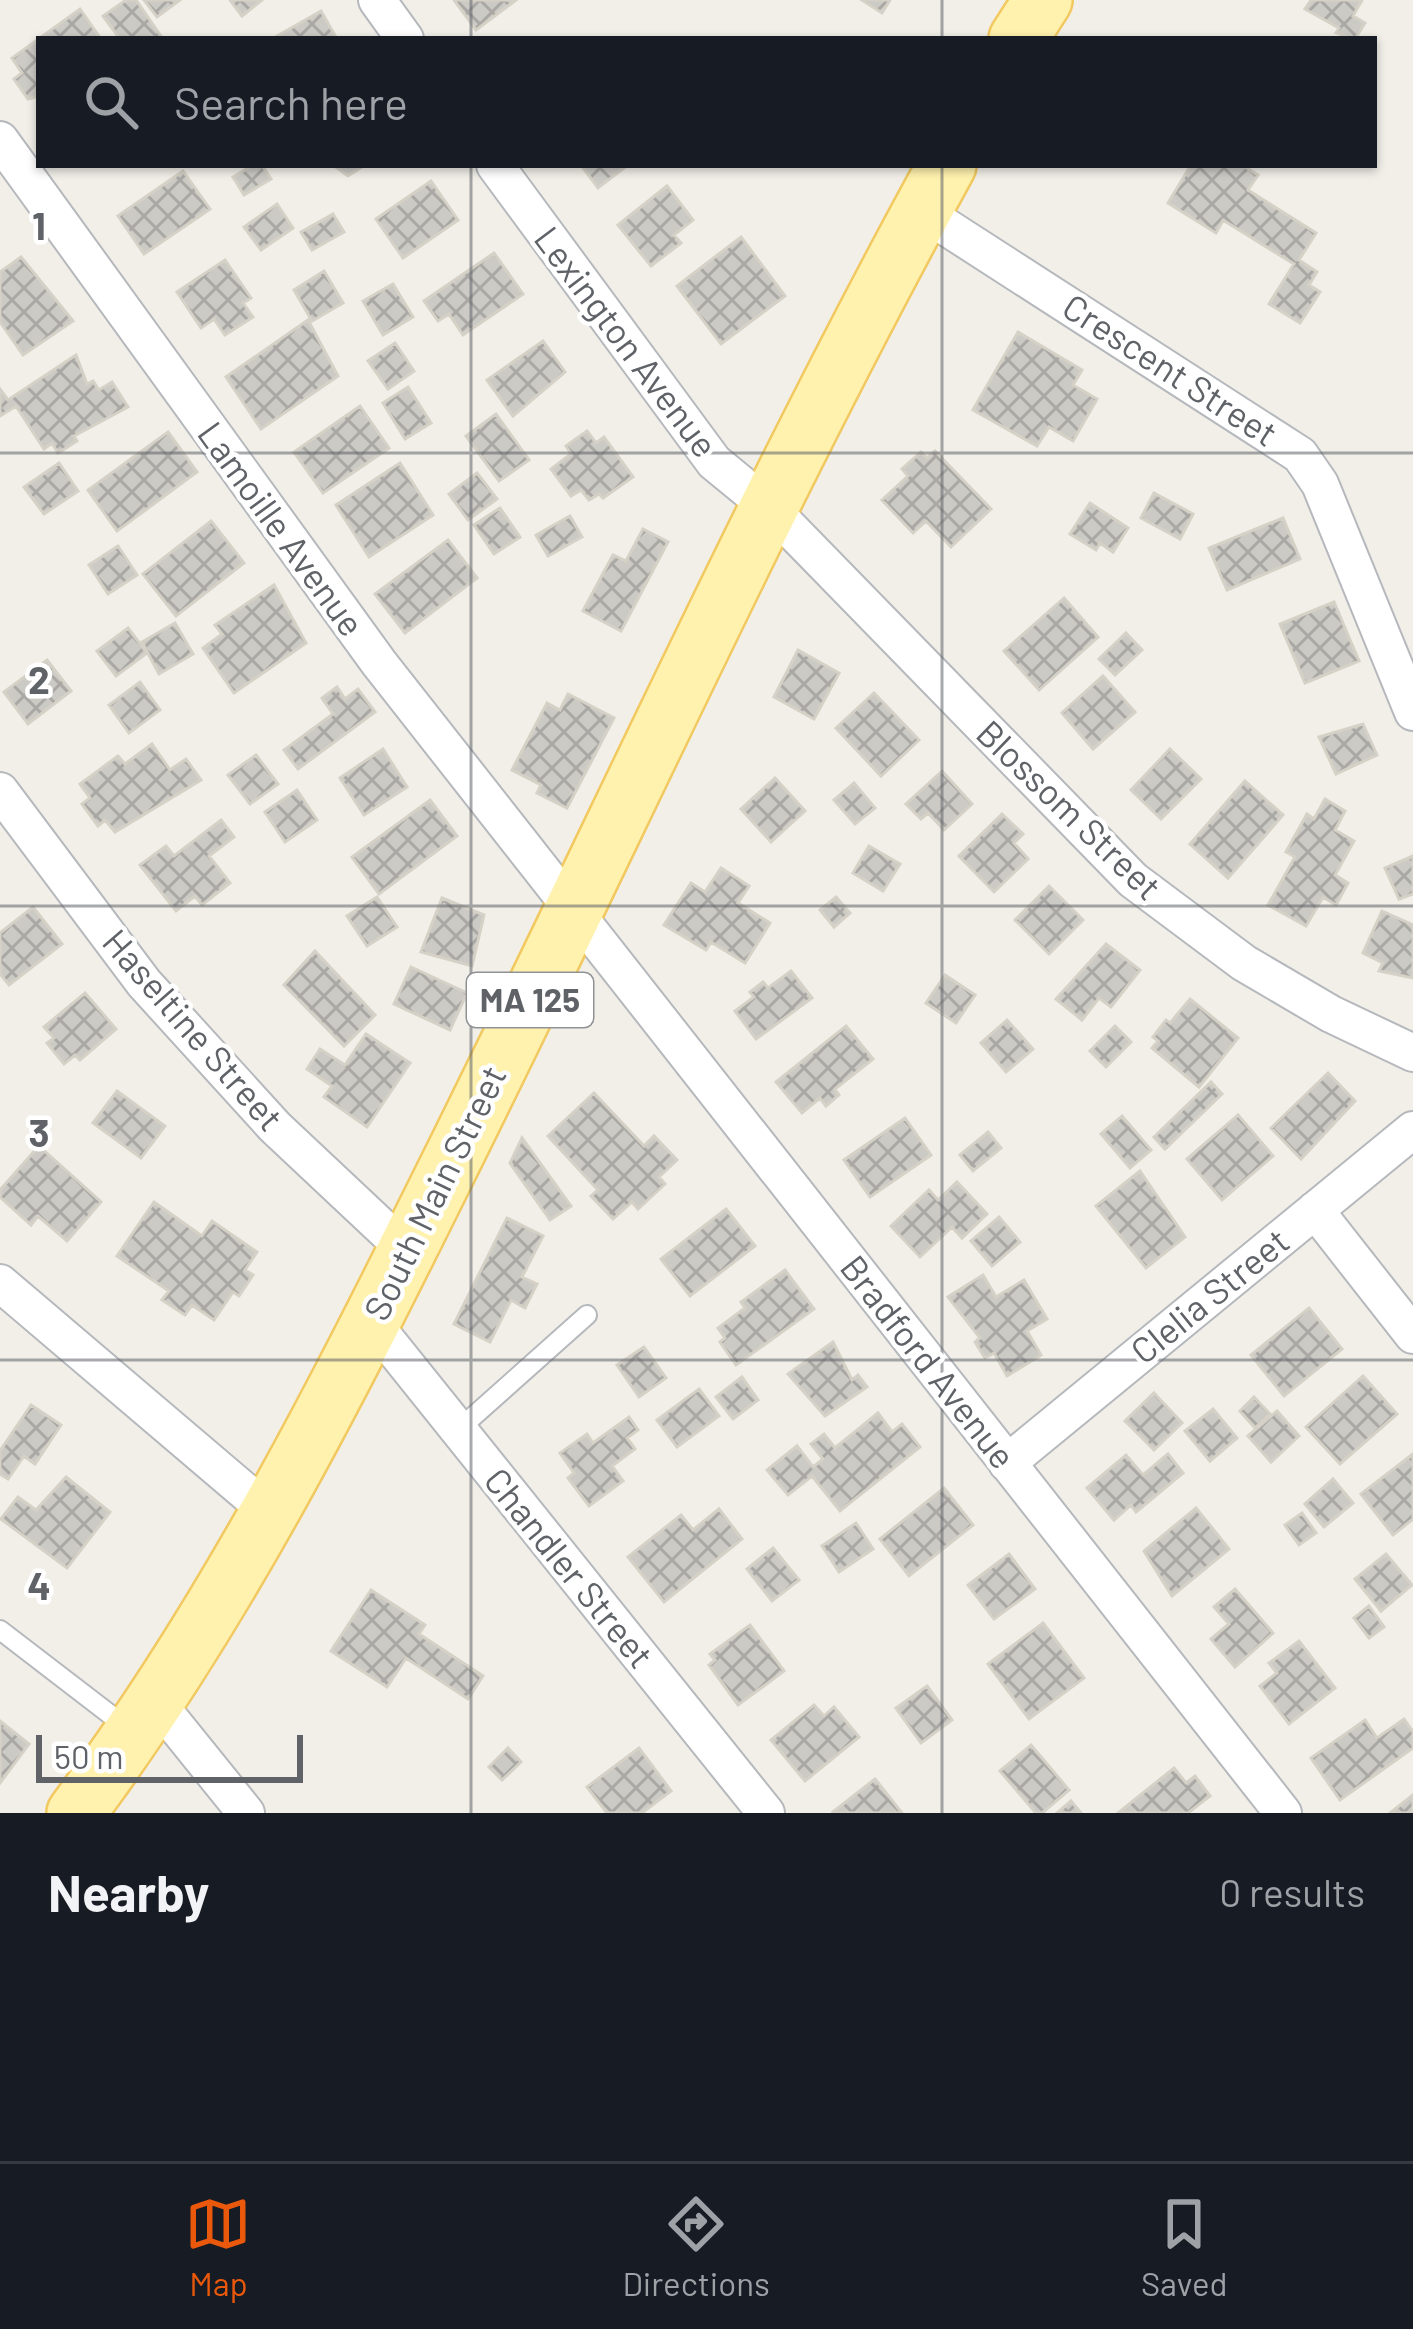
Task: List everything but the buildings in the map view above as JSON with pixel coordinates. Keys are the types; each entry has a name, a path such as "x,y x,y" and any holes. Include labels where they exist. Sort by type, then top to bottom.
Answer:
{"main road":[{"path":"1020,36 1042,0"},
{"name":"South Main Street","path":"76,1813 219,1604 372,1322 770,508 935,188"}],"street":[{"path":"376,0 403,36"},
{"name":"Lamoille Avenue","path":"0,140 379,663 572,911"},
{"name":"Lexington Avenue","path":"497,168 714,462 770,508"},
{"name":"Crescent Street","path":"935,188 1300,455 1321,484 1413,712"},
{"name":"Blossom Street","path":"770,508 1133,880 1244,962 1331,1014 1413,1053"},
{"name":"Haseltine Street","path":"0,791 145,983 275,1126 406,1252"},
{"name":"Bradford Avenue","path":"572,911 1283,1813"},
{"name":"Clelia Street","path":"1007,1462 1413,1130"},
{"path":"1315,1210 1413,1335"},
{"path":"0,1283 269,1512"},
{"name":"Chandler Street","path":"372,1322 766,1813"},
{"path":"144,1715 246,1813"}],"lane":[{"path":"458,1430 587,1315"},
{"path":"0,1630 144,1715"}]}
